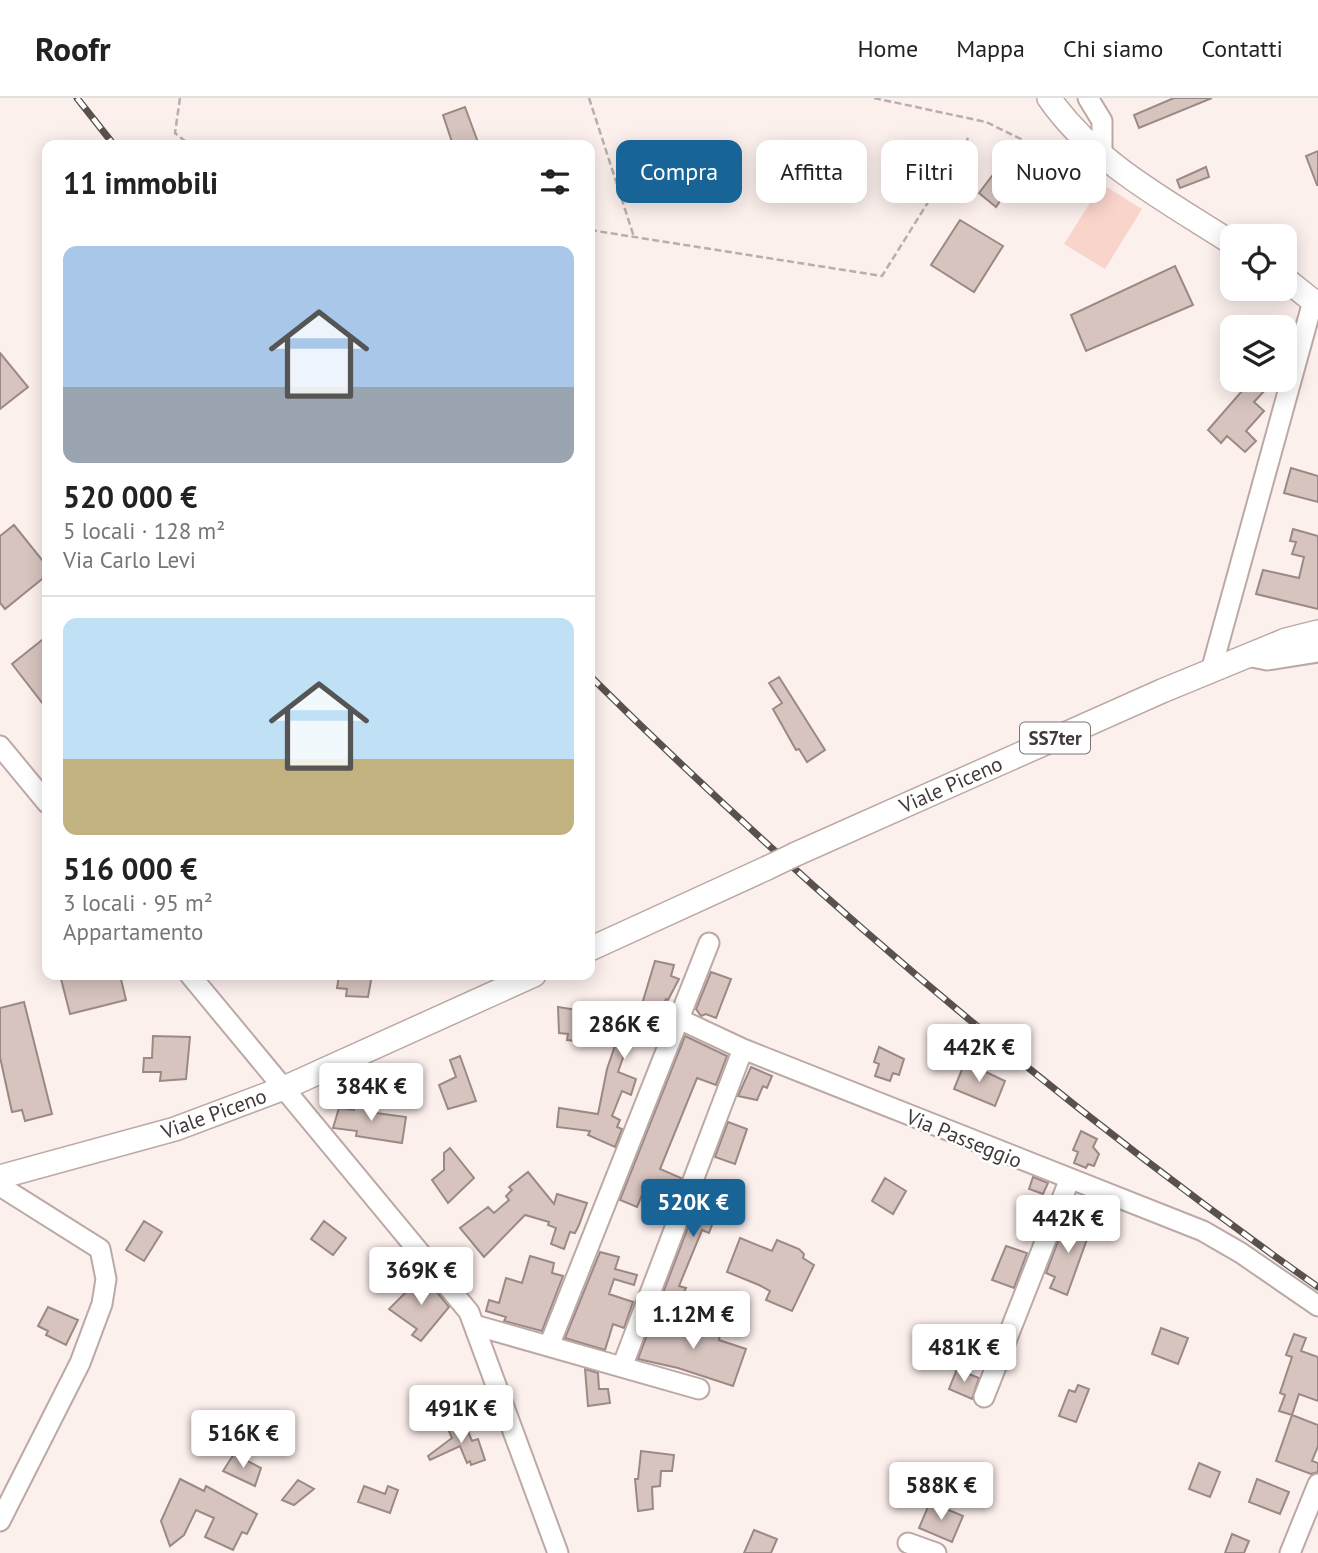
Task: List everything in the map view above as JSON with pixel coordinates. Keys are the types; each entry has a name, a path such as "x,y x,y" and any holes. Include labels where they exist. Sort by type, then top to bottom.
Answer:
{"main road":[{"path":"1049,98 1066,122 1086,140"},
{"path":"1106,158 1220,235"},
{"path":"1297,288 1316,303"},
{"name":"Viale Piceno","path":"595,947 796,854 1211,671 1286,640 1318,632"},
{"name":"Viale Piceno","path":"0,1177 175,1129 284,1088 523,980"}],"street":[{"path":"1088,98 1102,121 1102,140"},
{"path":"1211,671 1316,303"},
{"path":"1247,656 1267,660 1318,652"},
{"path":"0,746 42,797"},
{"path":"549,1346 709,943"},
{"path":"194,980 469,1312 558,1553"},
{"name":"Via Passeggio","path":"679,1019 743,1049 1069,1181 1203,1231 1241,1252 1318,1306"},
{"path":"622,1367 743,1049"},
{"path":"984,1397 1069,1181"},
{"path":"0,1186 100,1249 106,1279 102,1304 80,1363 0,1521"},
{"path":"474,1325 699,1389"},
{"path":"1290,1553 1318,1484"},
{"path":"908,1542 936,1553"}],"path":[{"path":"180,98 175,133 184,140"},
{"path":"589,98 634,237"},
{"path":"874,98 986,122 1023,140"},
{"path":"595,231 882,276 970,135"}],"shaded area":[{"path":"1106,186 1142,209 1105,269 1064,244 1090,203 1106,203"}],"building":[{"path":"1174,98 1212,98 1139,128 1134,115"},
{"path":"465,107 477,140 451,140 443,115"},
{"path":"1318,151 1318,185 1317,185 1306,156"},
{"path":"1206,167 1209,177 1180,188 1177,180"},
{"path":"992,176 992,203 999,203 996,207 979,193"},
{"path":"960,220 1003,246 974,292 931,265"},
{"path":"1175,266 1193,305 1086,351 1071,315"},
{"path":"0,353 28,387 0,409"},
{"path":"1241,392 1263,392 1254,402 1264,411 1246,431 1256,441 1245,452 1227,436 1221,443 1208,430"},
{"path":"1291,468 1318,476 1318,502 1284,493"},
{"path":"14,525 42,560 42,579 5,609 0,603 0,536"},
{"path":"1293,529 1318,536 1318,609 1256,594 1263,570 1299,578 1304,557 1292,554 1296,542 1290,541"},
{"path":"42,640 42,703 12,664"},
{"path":"779,677 825,750 807,762 799,749 796,750 773,709 782,703 769,683"},
{"path":"655,961 674,965 671,976 679,979 668,1000 666,999 657,1021 662,1022 649,1045 630,1038 618,1072 636,1079 631,1095 622,1091 612,1116 620,1120 617,1127 622,1129 615,1147 588,1135 590,1131 557,1127 559,1108 598,1114 607,1069 621,1028 636,1024"},
{"path":"711,972 731,979 716,1018 706,1014 701,1016 696,1009"},
{"path":"61,980 121,980 126,1000 70,1014"},
{"path":"338,980 371,980 368,997 346,996 347,989 337,988"},
{"path":"24,1002 52,1114 25,1121 22,1110 12,1112 0,1057 0,1008"},
{"path":"558,1007 590,1012 592,1037 587,1036 587,1042 567,1040 568,1034 559,1033"},
{"path":"153,1036 190,1037 186,1079 160,1081 161,1072 143,1072 144,1058 152,1058"},
{"path":"685,1036 727,1056 716,1085 697,1078 660,1169 681,1178 670,1207 642,1195 637,1207 620,1200"},
{"path":"879,1047 904,1059 899,1075 893,1073 890,1081 875,1076 879,1064 874,1062"},
{"path":"460,1056 476,1101 448,1109 439,1085 456,1077 450,1060"},
{"path":"965,1062 1005,1081 995,1106 954,1089"},
{"path":"751,1067 772,1076 767,1088 763,1086 757,1100 738,1096"},
{"path":"355,1104 377,1106 376,1113 406,1117 402,1143 356,1136 357,1131 333,1128 339,1108 354,1110"},
{"path":"728,1122 747,1129 735,1164 715,1157"},
{"path":"1081,1131 1097,1139 1093,1147 1099,1154 1094,1166 1088,1164 1086,1168 1074,1163 1078,1152 1073,1150"},
{"path":"450,1148 474,1178 448,1203 432,1180 444,1170 444,1153"},
{"path":"528,1172 554,1204 557,1194 587,1203 575,1233 570,1232 564,1249 551,1244 556,1228 548,1225 549,1222 525,1215 484,1257 460,1228 488,1207 494,1213 509,1200 506,1196 512,1190 509,1187"},
{"path":"1033,1177 1048,1183 1043,1194 1029,1189"},
{"path":"885,1178 906,1191 893,1214 872,1201"},
{"path":"703,1188 723,1196 709,1233 702,1230 679,1286 686,1288 681,1298 663,1293"},
{"path":"1067,1218 1091,1228 1067,1295 1050,1288 1055,1277 1046,1273"},
{"path":"144,1221 162,1232 144,1261 126,1250"},
{"path":"324,1221 346,1238 333,1255 311,1239"},
{"path":"740,1238 772,1251 777,1240 799,1249 804,1254 803,1258 814,1265 792,1311 766,1300 770,1291 727,1272"},
{"path":"1006,1246 1027,1253 1014,1288 992,1280"},
{"path":"600,1252 619,1257 615,1269 637,1275 634,1285 614,1279 609,1294 633,1302 624,1328 613,1324 605,1350 565,1338"},
{"path":"530,1256 554,1263 552,1273 563,1276 542,1331 504,1321 506,1317 486,1311 489,1300 499,1303 506,1278 522,1283"},
{"path":"423,1275 449,1307 421,1341 412,1335 417,1329 389,1309"},
{"path":"48,1307 78,1320 66,1345 46,1335 48,1331 38,1326"},
{"path":"660,1317 678,1326 680,1319 699,1326 720,1335 719,1340 746,1349 733,1386 678,1368 638,1359 647,1335 652,1336"},
{"path":"1161,1328 1188,1338 1178,1364 1152,1354"},
{"path":"1294,1334 1306,1338 1301,1351 1318,1357 1318,1401 1299,1394 1292,1415 1279,1411 1285,1395 1280,1393 1292,1357 1286,1355"},
{"path":"585,1369 598,1373 599,1389 608,1389 610,1403 588,1406"},
{"path":"957,1369 979,1378 972,1399 949,1389"},
{"path":"1078,1385 1089,1389 1076,1422 1059,1416 1069,1390 1075,1392"},
{"path":"1292,1415 1318,1425 1318,1446 1312,1461 1318,1463 1318,1472 1311,1474 1276,1461"},
{"path":"464,1422 472,1441 478,1439 485,1460 471,1465 470,1461 467,1463 460,1446 430,1460 428,1456 452,1438 448,1429"},
{"path":"641,1451 674,1455 672,1471 661,1471 660,1486 652,1487 653,1509 638,1511 635,1479 638,1479"},
{"path":"234,1454 261,1468 255,1486 223,1471"},
{"path":"1199,1463 1220,1472 1210,1497 1189,1489"},
{"path":"180,1479 204,1491 206,1486 257,1514 247,1534 242,1532 233,1550 205,1537 214,1518 196,1510 184,1535 170,1546 161,1521"},
{"path":"1257,1479 1289,1492 1280,1514 1249,1502"},
{"path":"298,1480 314,1489 294,1505 282,1500"},
{"path":"364,1486 385,1494 388,1486 398,1490 390,1513 358,1502"},
{"path":"930,1502 963,1516 952,1542 919,1528"},
{"path":"754,1530 777,1539 771,1553 744,1553"},
{"path":"1232,1534 1249,1541 1244,1553 1225,1553"}],"railway":[{"path":"77,98 110,140"},
{"path":"595,681 763,840 942,996 1127,1146 1318,1287"}]}
